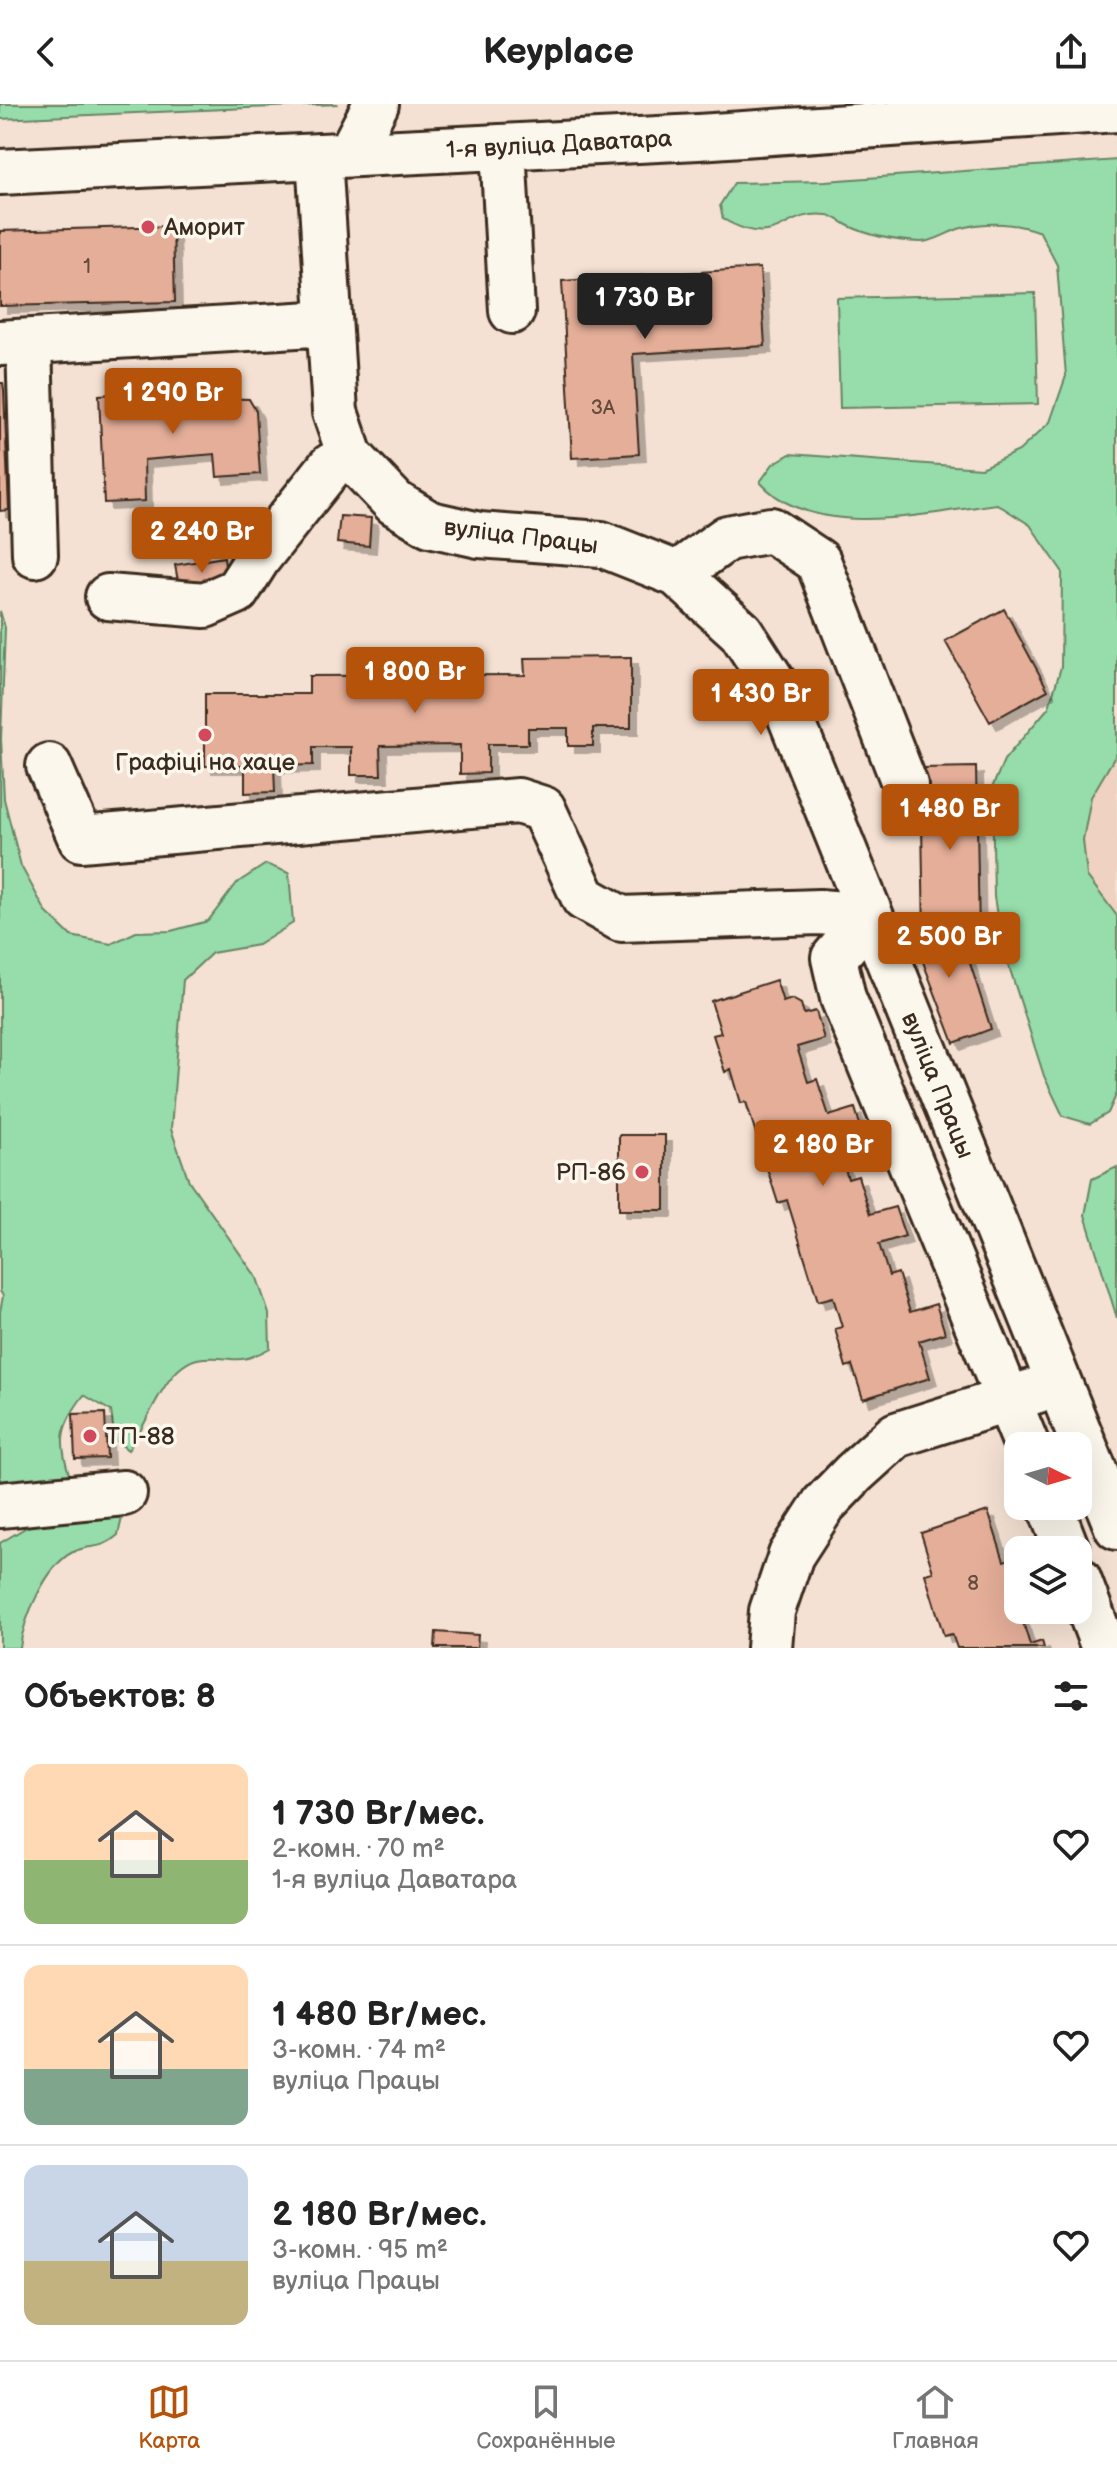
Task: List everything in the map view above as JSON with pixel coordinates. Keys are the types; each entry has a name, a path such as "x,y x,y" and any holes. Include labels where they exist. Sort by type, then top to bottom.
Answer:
{"street":[{"path":"334,155 376,104"},
{"name":"1-я вуліца Даватара","path":"0,172 503,147 1117,109"},
{"path":"503,147 512,311"},
{"name":"вуліца Працы","path":"334,155 329,323 335,412 350,456 395,503 430,524 479,535 601,544 677,574 741,632 782,696 1117,1527"},
{"path":"35,555 15,342 329,323"},
{"path":"108,597 205,605 237,591 258,558 331,466 350,456"},
{"path":"677,574 727,538 771,530 818,561 905,785"},
{"path":"49,766 81,839 518,801 543,809 584,898 621,919 819,912 870,916"},
{"path":"870,916 834,958 843,998 1022,1432"},
{"path":"769,1648 772,1611 791,1555 834,1494 896,1435 1059,1383"},
{"path":"0,1505 124,1493"},
{"path":"1092,1616 1104,1648"}],"shaded area":[{"path":"1117,395 1117,932 1063,883"}],"green space":[{"path":"0,104 338,104 0,119"},
{"path":"1117,160 1117,753 1091,797 1083,840 1087,876 1117,916 1117,1093 1108,1113 1090,1124 1063,1116 1044,1076 1001,941 994,897 992,788 1004,760 1049,707 1061,667 1062,571 1030,525 997,504 905,517 840,518 810,512 783,501 760,482 773,464 790,454 981,468 1019,451 1050,422 1066,376 1057,265 1040,232 1021,227 1001,224 972,226 921,242 875,235 830,216 812,215 769,231 757,231 723,219 720,205 734,183 825,181"},
{"path":"1035,293 1038,404 840,408 837,298"},
{"path":"0,611 5,628 1,739 4,799 21,866 46,912 71,936 111,944 136,932 171,931 208,921 237,883 266,864 289,873 293,923 258,945 212,953 183,980 171,1129 189,1181 257,1278 269,1314 270,1348 243,1359 204,1358 190,1361 169,1381 128,1450 115,1440 111,1411 84,1395 70,1416 64,1434 64,1453 70,1477 0,1486 0,1312 3,1296 0,1291"},
{"path":"1117,1167 1117,1318 1085,1215 1092,1179"},
{"path":"105,1513 122,1518 118,1535 105,1544 79,1549 63,1559 38,1594 20,1648 0,1648 0,1543 37,1521"}],"building":[{"path":"173,226 175,302 0,306 0,231"},
{"path":"760,268 765,346 633,354 639,454 572,458 562,281"},
{"path":"0,383 3,383 4,391 9,510 0,511"},
{"path":"212,388 214,398 249,399 256,411 260,474 217,477 215,454 144,460 145,501 104,503 99,395"},
{"path":"340,516 371,518 369,546 337,543"},
{"path":"224,557 227,585 180,592 175,565"},
{"path":"1004,609 1048,690 990,722 945,641"},
{"path":"631,657 631,728 593,728 593,746 568,746 568,728 528,728 528,744 488,744 488,773 460,774 460,745 380,746 381,775 351,775 351,747 313,747 313,765 274,766 275,792 245,793 245,766 205,766 205,694 309,694 309,676 525,675 524,658"},
{"path":"976,767 979,935 924,936 921,768"},
{"path":"897,926 924,926 924,936 961,935 991,1029 954,1043 920,954 904,955"},
{"path":"776,980 783,1002 792,999 801,1004 804,1014 816,1011 824,1039 797,1047 808,1082 817,1079 829,1116 855,1108 864,1138 838,1146 848,1179 858,1176 870,1214 895,1207 905,1236 879,1244 889,1276 898,1273 910,1312 936,1304 945,1333 919,1341 930,1378 863,1399 852,1365 846,1367 835,1329 842,1327 833,1297 818,1301 787,1200 778,1203 746,1102 741,1103 731,1069 725,1072 713,1035 721,1033 711,1001"},
{"name":"РП-86","path":"619,1135 665,1135 665,1210 619,1210"},
{"name":"ТП-88","path":"105,1413 107,1458 75,1459 73,1414"},
{"path":"988,1511 1004,1561 1004,1624 1024,1624 1030,1645 1042,1641 1044,1648 957,1648 952,1634 944,1636 925,1574 933,1572 921,1533"},
{"path":"436,1632 478,1635 477,1648 435,1648"}],"place":[{"name":"Аморит","path":"148,227"},
{"name":"Графіці на хаце","path":"205,735"},
{"name":"РП-86","path":"642,1172"},
{"name":"ТП-88","path":"90,1436"}]}
